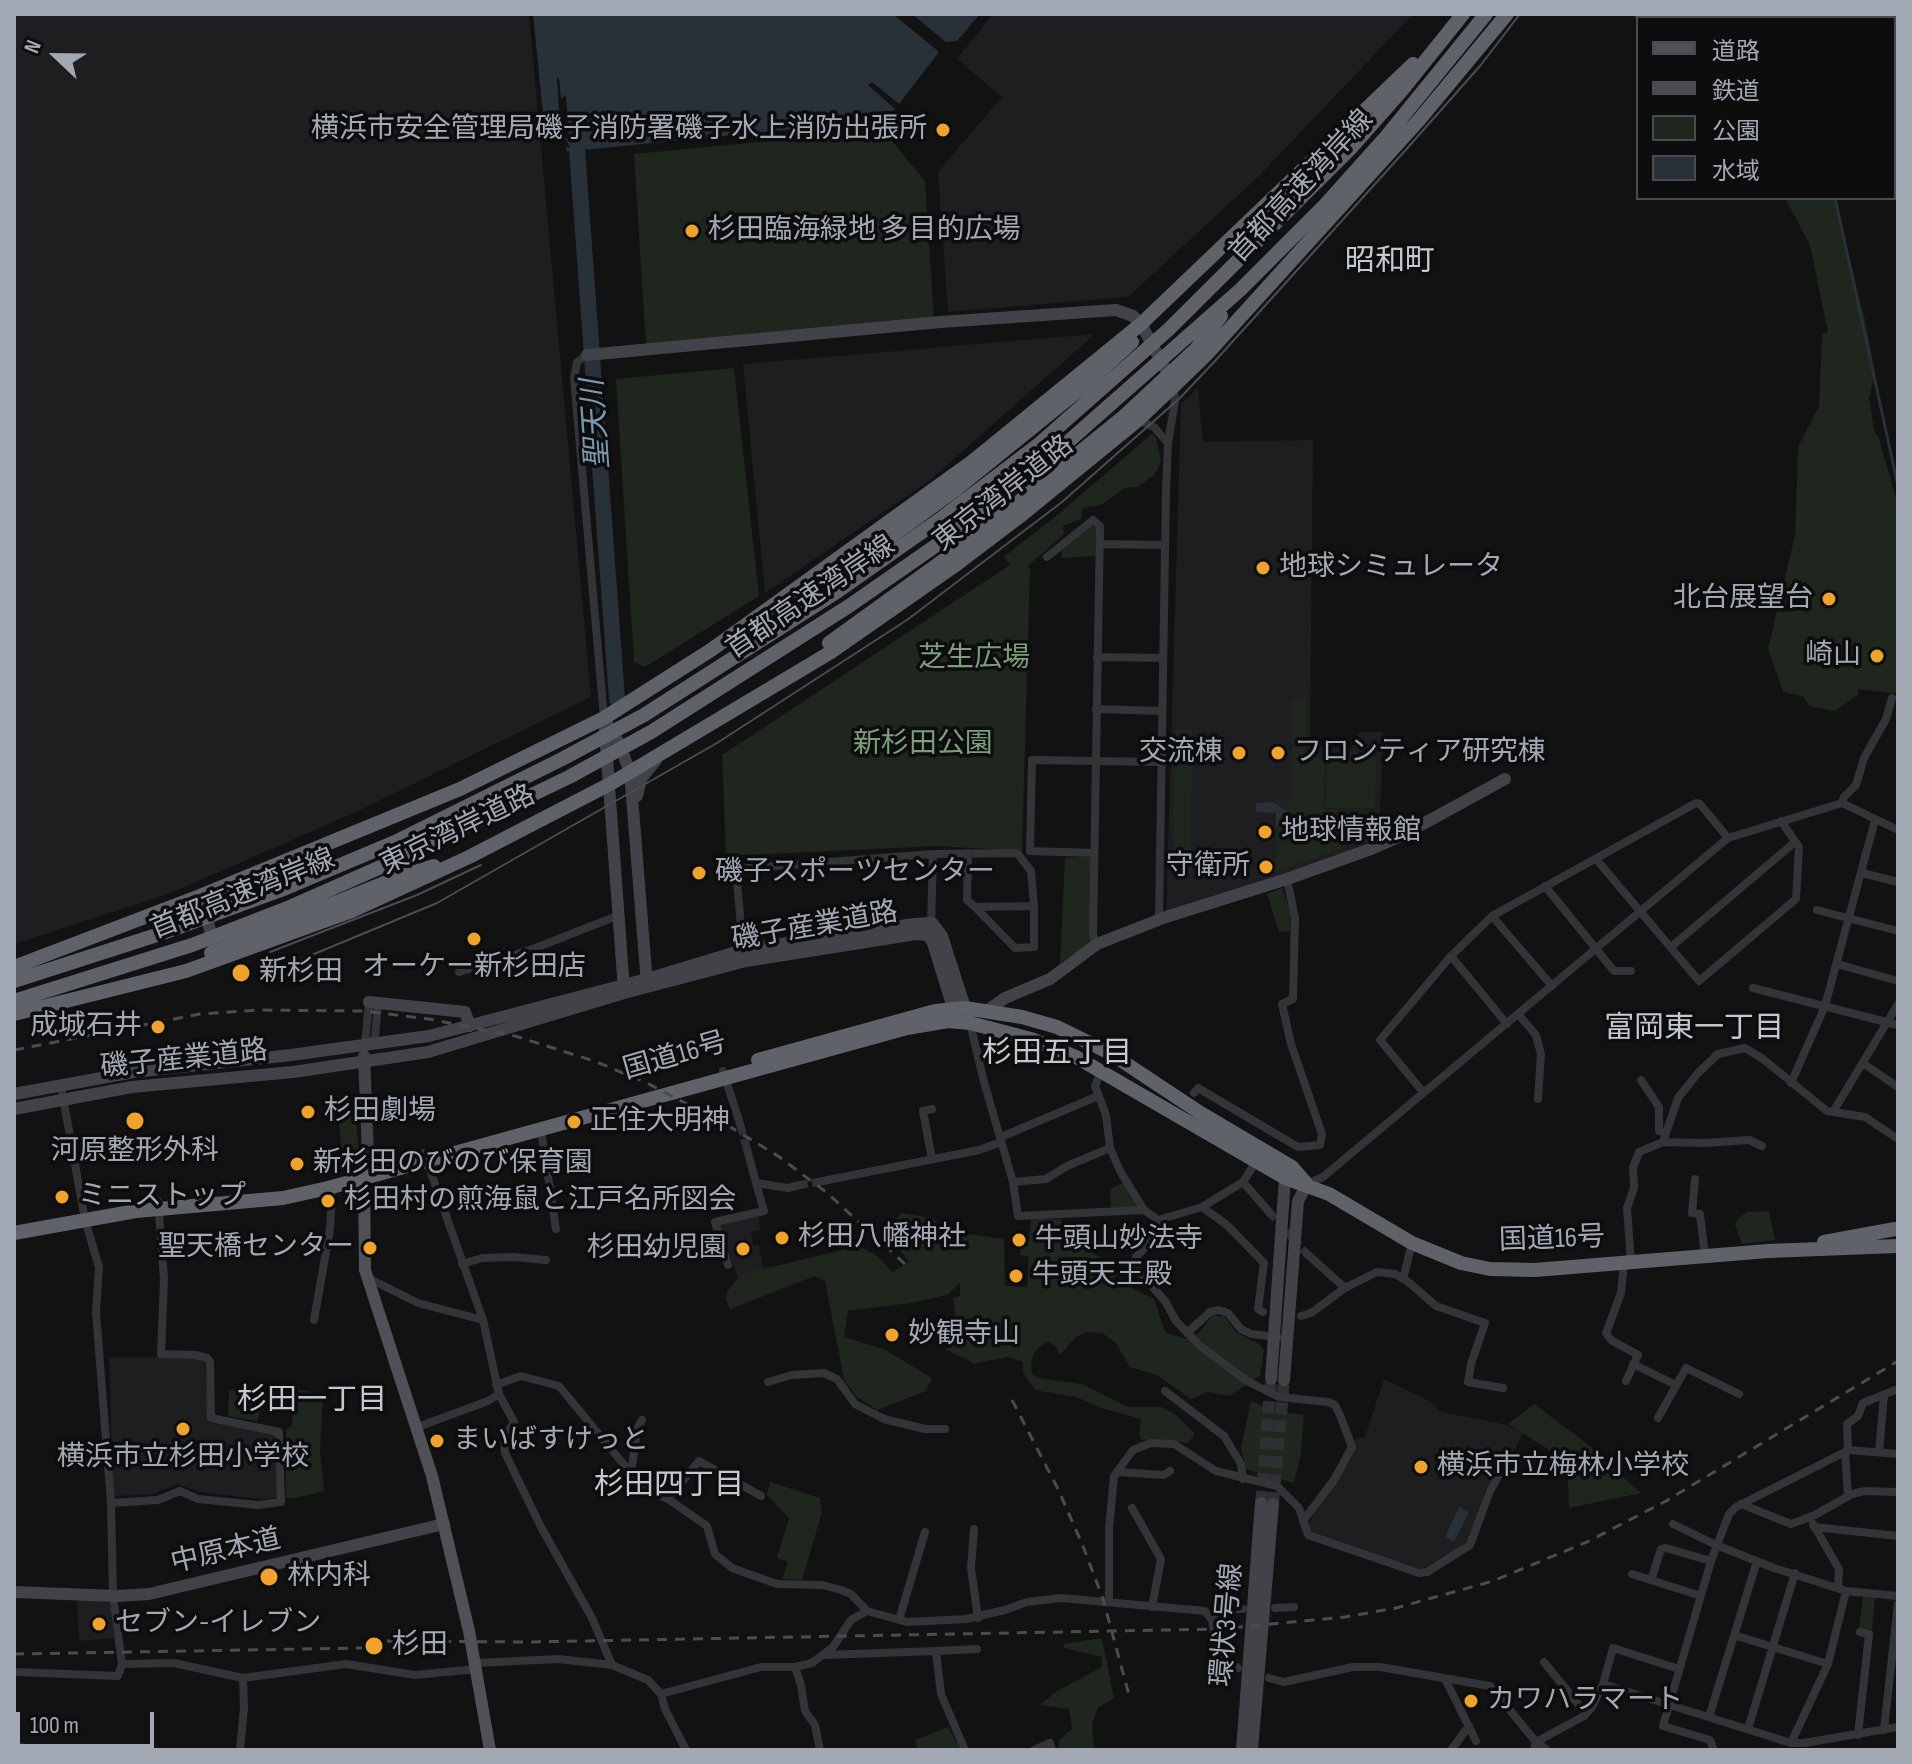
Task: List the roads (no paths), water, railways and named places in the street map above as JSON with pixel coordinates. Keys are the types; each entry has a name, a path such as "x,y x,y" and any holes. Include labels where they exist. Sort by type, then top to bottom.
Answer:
{"highway":[{"name":"首都高速湾岸線","path":"14,981 180,927 281,890 395,842 644,715 838,591 1039,444 1168,330 1350,149 1402,90 1461,14"},
{"name":"東京湾岸道路","path":"14,967 200,896 460,789 604,718 711,650 973,461 1141,324 1385,92 1461,14"},
{"name":"首都高速湾岸線","path":"14,1001 192,945 290,907 503,810 651,732 849,606 951,535 1052,456 1240,290 1345,183 1486,14"},
{"name":"東京湾岸道路","path":"14,1017 219,960 352,911 469,857 610,784 831,652 957,564 1067,480 1138,420 1206,355 1419,120 1507,14"},
{"path":"809,581 844,569 860,559 955,490 1085,385 1216,264 1446,34"},
{"path":"769,689 1023,500 1122,418 1196,349 1240,290"},
{"path":"14,967 246,886 344,846 460,789"},
{"path":"14,1017 54,1013 404,875 469,857"},
{"name":"国道16号","path":"14,1224 282,1190 365,1172 541,1130 844,1035 959,1008 988,1010 1034,1020 1083,1039 1199,1112 1259,1155"},
{"name":"国道16号","path":"425,1157 725,1074 907,1028 938,1022 970,1023 1043,1043 1259,1155 1412,1243 1435,1254 1490,1269 1525,1270 1768,1251 1897,1246"},
{"name":"国道16号","path":"158,1205 283,1198 328,1188 365,1172"},
{"name":"国道16号","path":"14,1233 84,1216"},
{"name":"国道16号","path":"1768,1251 1895,1229"}],"main road":[{"path":"365,1172 367,1278 432,1476 476,1666 490,1750"}],"street":[{"path":"624,988 610,784 574,378 577,362 587,355 606,352 1108,310 1124,312 1141,324 1174,386 1175,401 1168,443 1164,545 1159,920"},
{"path":"1138,420 1154,427 1168,443"},
{"path":"1047,557 1093,520 1100,526 1093,935 1097,944"},
{"path":"1100,544 1164,545"},
{"path":"1097,657 1163,658"},
{"path":"1842,803 1856,785 1864,758 1886,719 1892,698"},
{"path":"1096,709 1161,711"},
{"path":"604,718 619,743 630,772 647,983"},
{"path":"635,807 641,779 669,748"},
{"path":"1094,853 1030,851 1032,760 1160,762"},
{"path":"1144,1210 1018,1216 1013,1182 970,1023 1005,998 1050,979 1097,944 1159,920 1287,879 1403,835 1505,779"},
{"path":"1423,1092 1380,1040 1451,956 1492,916 1696,803 1728,838"},
{"path":"1288,1173 1273,1337 1278,1380 1287,1337 1298,1201 1307,1184 1323,1177 1728,838 1842,803 1898,830"},
{"path":"1791,1083 1825,1006 1875,820"},
{"path":"1596,859 1699,981 1796,899 1799,847 1781,821"},
{"path":"1671,947 1795,842"},
{"path":"743,950 736,869 968,853 1017,853 1031,871 1034,947 1015,948 967,900 968,853"},
{"path":"930,929 933,854"},
{"path":"1862,873 1898,882"},
{"path":"1194,1093 1198,1088 1298,1147 1320,1145 1322,1134 1291,1044 1282,1004 1293,999 1295,918 1287,879"},
{"path":"1545,886 1614,971 1631,971"},
{"path":"200,896 219,960"},
{"path":"975,907 1034,906"},
{"path":"1817,910 1898,931"},
{"path":"459,972 530,950 617,916"},
{"path":"1492,916 1552,986"},
{"name":"磯子産業道路","path":"14,1094 134,1072 429,1036 746,961 916,934 930,929"},
{"name":"磯子産業道路","path":"647,983 743,950 930,929"},
{"name":"磯子産業道路","path":"930,929 959,1008 970,1023"},
{"path":"1451,956 1507,1024"},
{"path":"1837,964 1898,981"},
{"name":"磯子産業道路","path":"14,1109 132,1087 293,1072 428,1052 624,988"},
{"path":"1753,988 1894,1023"},
{"path":"365,1172 368,1155 364,1062 365,1045 375,1038 373,1002 465,1012 470,1026"},
{"path":"1833,1112 1894,1023 1898,1004"},
{"path":"1518,1014 1536,1035 1539,1044 1538,1099"},
{"path":"1626,1381 1638,1355 1611,1340 1606,1333 1621,1293 1627,1264 1627,1208 1634,1188 1635,1160 1639,1152 1664,1137 1678,1098 1718,1054 1745,1048 1827,1111 1865,1117 1898,1139"},
{"path":"1864,1064 1898,1087"},
{"path":"1102,1071 1095,1086 1106,1115 1110,1148 1144,1210 1158,1220"},
{"path":"725,1074 741,1127"},
{"path":"1641,1080 1659,1107 1659,1131 1664,1137 1705,1143 1749,1140 1762,1146"},
{"path":"14,1672 118,1676 122,1664 113,1596 111,1503 96,1312 99,1267 84,1216 61,1086"},
{"path":"818,1182 979,1150 1098,1096"},
{"path":"932,1109 923,1111 932,1159"},
{"path":"541,1130 556,1229"},
{"path":"1013,1182 1046,1179 1067,1166 1110,1148"},
{"path":"728,1265 715,1222 764,1211 747,1149"},
{"path":"1158,1220 1202,1207 1243,1182 1259,1155"},
{"path":"425,1157 483,1320 497,1389 514,1422 504,1438 505,1453 541,1527 592,1618 612,1665"},
{"path":"1695,1179 1692,1213 1700,1214 1705,1256"},
{"path":"1243,1182 1270,1213"},
{"path":"756,1183 788,1188 800,1185"},
{"path":"314,1320 330,1229 332,1196 328,1188"},
{"path":"111,1503 158,1500 180,1491 198,1499 258,1505 281,1502 279,1432 211,1418 210,1362 207,1358 161,1354 164,1279 158,1205"},
{"path":"1202,1207 1227,1225 1264,1263 1258,1309 1263,1312"},
{"path":"1158,1220 1153,1239 1136,1257 1135,1267 1165,1301 1187,1333 1264,1391 1287,1399 1317,1399 1335,1405 1352,1447 1334,1480 1303,1521"},
{"path":"1403,1279 1412,1243"},
{"path":"1307,1254 1345,1288"},
{"path":"462,1264 482,1258 546,1260"},
{"path":"1301,1316 1311,1313 1345,1288 1377,1272 1395,1274 1436,1306 1485,1323 1468,1382 1503,1388"},
{"path":"367,1278 418,1303 483,1320"},
{"path":"1187,1333 1210,1312 1219,1310 1228,1313 1241,1329 1251,1334 1287,1337"},
{"path":"1633,1364 1676,1385"},
{"path":"1658,1418 1686,1368 1739,1394"},
{"path":"768,1382 792,1375 824,1373 837,1379 855,1404 884,1419 925,1429 945,1429"},
{"path":"415,1428 488,1401 497,1389 521,1376 559,1386 644,1489 668,1499 707,1526 715,1554 732,1568 777,1584 822,1585 841,1590 851,1594 867,1611 907,1622 978,1618 1044,1599 1109,1601 1205,1611 1212,1620 1217,1649 1238,1668"},
{"path":"1848,1496 1847,1424 1858,1416 1863,1403 1898,1389"},
{"path":"1165,1391 1224,1436 1241,1464 1243,1479"},
{"path":"1879,1452 1884,1396"},
{"path":"631,1475 637,1429 642,1420"},
{"path":"1109,1601 1112,1487 1117,1472 1133,1450 1151,1443 1174,1444 1216,1471 1277,1486 1299,1508 1308,1535 1414,1572 1427,1572 1466,1549 1473,1541 1490,1491 1507,1460 1511,1462"},
{"path":"1714,1750 1710,1740 1663,1726 1711,1561 1729,1514 1741,1504 1847,1451 1898,1454"},
{"path":"668,1499 699,1461 761,1496"},
{"path":"1117,1472 1164,1475 1170,1471"},
{"path":"1741,1504 1791,1524 1848,1496 1865,1491 1898,1492"},
{"name":"環状3号線","path":"1242,1750 1250,1711 1267,1503"},
{"path":"1132,1508 1161,1559 1152,1607"},
{"path":"1791,1743 1828,1664 1842,1589 1839,1569 1809,1516"},
{"name":"中原本道","path":"14,1592 113,1596 161,1591 444,1524"},
{"path":"1673,1524 1757,1561 1842,1589 1898,1596"},
{"path":"1814,1527 1898,1536"},
{"path":"974,1529 971,1568 978,1618"},
{"path":"899,1620 925,1532"},
{"path":"1651,1580 1661,1549 1711,1561"},
{"path":"1709,1717 1757,1561"},
{"path":"1748,1729 1795,1573"},
{"path":"1632,1574 1701,1596"},
{"path":"1884,1730 1898,1604"},
{"path":"1275,1608 1294,1607"},
{"path":"1212,1620 1226,1609 1243,1609"},
{"path":"661,1694 761,1667 795,1667 812,1663 833,1647 851,1620 867,1611"},
{"path":"1858,1735 1869,1634 1860,1632"},
{"path":"1734,1635 1828,1664"},
{"path":"1535,1746 1592,1707 1603,1684 1613,1648 1679,1669"},
{"path":"824,1655 977,1649"},
{"path":"936,1651 941,1694 965,1750"},
{"path":"122,1664 174,1663 243,1678 346,1664 415,1675 558,1659 612,1665 648,1680 661,1694 665,1709 686,1750"},
{"path":"1544,1662 1586,1714"},
{"path":"795,1667 805,1711 815,1725 820,1750"},
{"path":"1269,1678 1284,1682 1353,1667 1380,1667 1490,1686 1535,1746 1547,1750"},
{"path":"240,1750 243,1678"},
{"path":"1445,1679 1476,1741"},
{"path":"1603,1684 1791,1743 1898,1727"},
{"name":"環状3号線","path":"1250,1711 1252,1750"},
{"path":"1451,1750 1469,1726"},
{"path":"1772,1750 1776,1738"},
{"path":"1034,1750 1050,1743 1052,1750"},
{"path":"14,1746 37,1750"}],"water":[{"path":"533,14 893,14 939,52 899,104 872,82 868,85 895,109 886,120 562,152 556,123 544,124"},
{"path":"912,14 980,14 957,41 946,42"},
{"path":"1273,802 1296,821 1282,815 1276,828 1276,813 1256,812 1256,803"},
{"path":"1459,1507 1469,1512 1454,1542 1445,1537"}],"waterway":[{"name":"聖天川","path":"577,150 617,699"},
{"path":"1835,200 1898,486"}],"tunnel":[{"path":"741,1127 747,1149"},
{"path":"800,1185 818,1182"},
{"path":"1270,1213 1307,1254"},
{"path":"1261,1503 1271,1379"},
{"path":"1273,1504 1284,1380"}],"tram line":[{"path":"278,969 437,903 717,743 907,620 1062,502 1180,398 1215,361 1480,66 1520,14"},
{"path":"270,952 417,895 481,865"}],"railway":[{"path":"14,1050 200,1014 257,1010 364,1011 429,1019 515,1036 594,1061 645,1082 727,1125 778,1156 826,1192 906,1265"},
{"path":"387,1641 529,1642 1219,1629 1345,1617 1396,1608 1493,1581 1587,1542 1666,1501 1898,1361"},
{"path":"1012,1400 1058,1489 1083,1546 1103,1599 1129,1695"},
{"path":"14,1654 362,1648"}],"place":[{"name":"横浜市安全管理局磯子消防署磯子水上消防出張所","path":"943,130"},
{"name":"杉田臨海緑地 多目的広場","path":"692,231"},
{"name":"地球シミュレータ","path":"1263,568"},
{"name":"北台展望台","path":"1829,599"},
{"name":"崎山","path":"1877,656"},
{"name":"交流棟","path":"1239,753"},
{"name":"フロンティア研究棟","path":"1278,753"},
{"name":"地球情報館","path":"1265,832"},
{"name":"守衛所","path":"1266,867"},
{"name":"磯子スポーツセンター","path":"699,873"},
{"name":"オーケー新杉田店","path":"474,939"},
{"name":"新杉田","path":"241,973"},
{"name":"成城石井","path":"158,1027"},
{"name":"杉田劇場","path":"308,1112"},
{"name":"河原整形外科","path":"135,1121"},
{"name":"正住大明神","path":"574,1122"},
{"name":"新杉田のびのび保育園","path":"297,1164"},
{"name":"ミニストップ","path":"62,1197"},
{"name":"杉田村の煎海鼠と江戸名所図会","path":"328,1201"},
{"name":"杉田八幡神社","path":"782,1238"},
{"name":"牛頭山妙法寺","path":"1019,1240"},
{"name":"聖天橋センター","path":"370,1248"},
{"name":"杉田幼児園","path":"743,1249"},
{"name":"牛頭天王殿","path":"1016,1276"},
{"name":"妙観寺山","path":"892,1335"},
{"name":"横浜市立杉田小学校","path":"183,1429"},
{"name":"まいばすけっと","path":"437,1441"},
{"name":"横浜市立梅林小学校","path":"1421,1467"},
{"name":"林内科","path":"269,1577"},
{"name":"セブン-イレブン","path":"99,1624"},
{"name":"杉田","path":"374,1646"},
{"name":"カワハラマート","path":"1471,1701"}],"district":[{"name":"昭和町","path":"1390,262"},
{"name":"富岡東一丁目","path":"1694,1029"},
{"name":"杉田五丁目","path":"1057,1054"},
{"name":"杉田一丁目","path":"312,1401"},
{"name":"杉田四丁目","path":"669,1486"}],"park label":[{"name":"芝生広場","path":"974,659"},
{"name":"新杉田公園","path":"923,745"}]}
